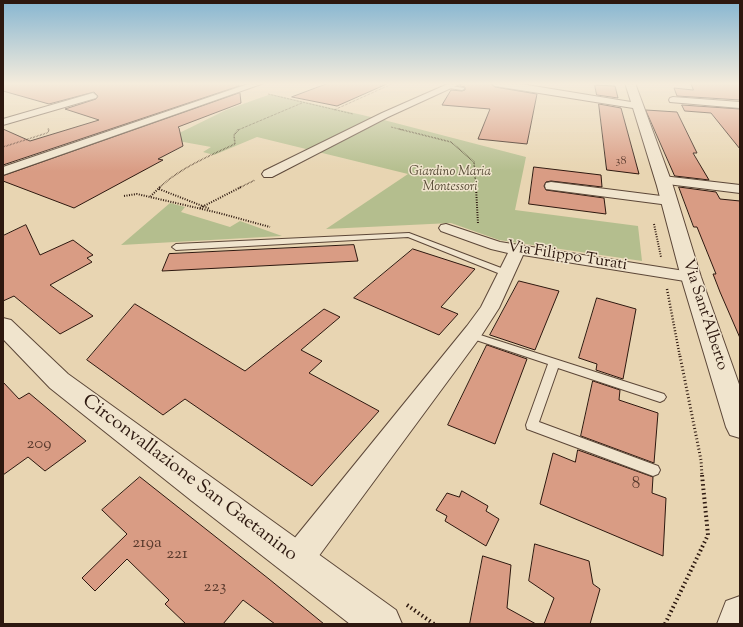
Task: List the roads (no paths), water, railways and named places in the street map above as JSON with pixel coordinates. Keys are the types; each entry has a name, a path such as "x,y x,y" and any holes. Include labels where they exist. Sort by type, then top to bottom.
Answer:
{"street":[{"path":"3,122 37,112"},
{"path":"3,171 176,112"},
{"path":"268,174 393,112"},
{"name":"Via Sant'Alberto","path":"640,112 663,180 691,277 740,427"},
{"path":"663,180 740,189"},
{"path":"551,186 669,201"},
{"name":"Via Filippo Turati","path":"446,228 497,246 691,277"},
{"path":"296,561 471,335 490,308 518,249"},
{"name":"Circonvallazione San Gaetanino","path":"3,325 59,381 296,561 382,624"},
{"path":"737,624 740,614"}],"lane":[{"path":"176,247 409,235 506,274"},
{"path":"471,335 660,397"},
{"path":"554,363 532,425 653,470"}],"park label":[{"name":"Giardino Maria Montessori","path":"450,180"}]}
